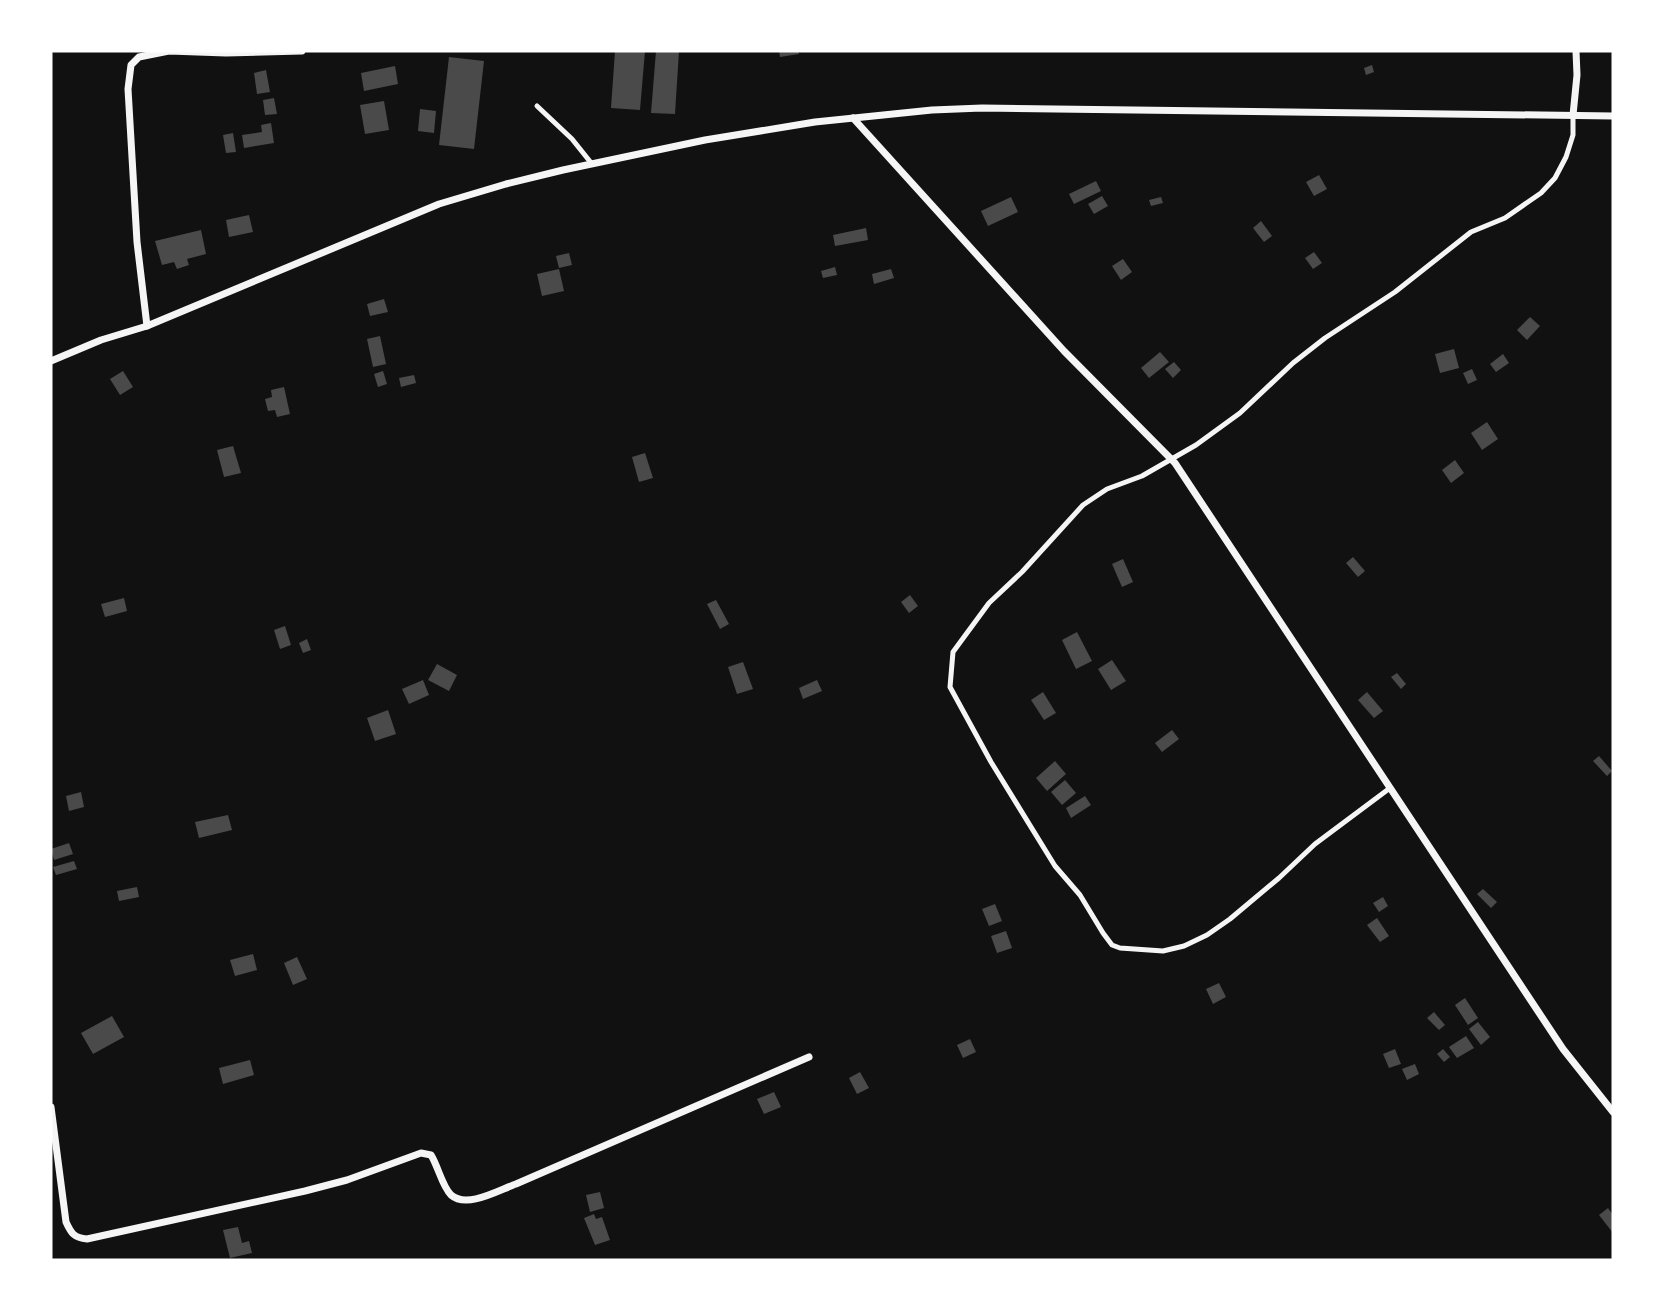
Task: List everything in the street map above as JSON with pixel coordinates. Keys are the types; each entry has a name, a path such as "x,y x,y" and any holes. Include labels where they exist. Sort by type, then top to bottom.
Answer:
{"street":[{"path":"147,326 137,242 128,89 131,65 139,57 169,51 302,51"},
{"path":"1573,115 1577,75 1576,51"},
{"path":"51,361 102,340 147,326 439,204 517,181 705,140 853,118 932,110 1008,108 1613,116"},
{"path":"853,118 1064,351 1172,460 1563,1049 1613,1112"},
{"path":"51,1107 66,1222 71,1233 78,1238 87,1239 305,1191 347,1180 421,1153 430,1155 436,1163 451,1195 462,1200 477,1199 809,1058"}],"lane":[{"path":"537,106 563,130 592,164"},
{"path":"1390,788 1315,844 1279,878 1207,935 1174,948 1140,951 1112,945 1080,895 1055,866 991,762 950,687 953,652 989,603 1022,572 1083,505 1107,489 1142,476 1196,445 1240,413 1293,363 1325,338 1395,292 1471,232 1505,218 1541,193 1555,178 1566,157 1573,135 1573,115"}],"building":[{"path":"615,51 645,51 640,110 611,108"},
{"path":"656,51 679,51 675,114 651,113"},
{"path":"779,51 798,51 799,54 780,57"},
{"path":"449,57 484,61 474,149 439,145"},
{"path":"1372,65 1374,72 1366,75 1364,68"},
{"path":"395,66 398,84 364,91 361,73"},
{"path":"266,70 270,92 257,94 254,73"},
{"path":"274,98 277,114 265,115 263,100"},
{"path":"384,101 389,130 365,134 360,105"},
{"path":"420,109 436,111 434,133 418,131"},
{"path":"271,123 274,143 244,148 242,135 262,132 261,125"},
{"path":"233,133 236,152 226,153 223,135"},
{"path":"1319,175 1327,189 1314,196 1306,182"},
{"path":"1096,181 1101,191 1074,204 1069,194"},
{"path":"1102,196 1108,206 1094,214 1088,204"},
{"path":"1011,197 1018,212 988,226 981,211"},
{"path":"1161,197 1163,203 1151,206 1149,200"},
{"path":"249,215 253,232 229,237 226,220"},
{"path":"1261,221 1272,236 1264,242 1253,228"},
{"path":"866,228 868,240 835,246 833,235"},
{"path":"201,230 206,254 187,259 189,265 177,269 174,262 162,265 155,241"},
{"path":"1314,252 1322,263 1313,269 1305,258"},
{"path":"569,253 572,265 559,268 556,256"},
{"path":"1123,259 1132,272 1121,280 1112,266"},
{"path":"835,267 837,275 823,278 821,271"},
{"path":"559,269 564,291 542,296 537,274"},
{"path":"891,269 894,278 874,284 872,274"},
{"path":"384,299 388,312 370,316 367,304"},
{"path":"1530,317 1540,326 1527,340 1517,330"},
{"path":"380,336 386,364 373,367 367,339"},
{"path":"1454,349 1459,368 1440,373 1435,354"},
{"path":"1160,352 1169,362 1149,378 1141,368"},
{"path":"1503,354 1509,363 1496,372 1490,364"},
{"path":"1174,362 1181,370 1173,378 1165,369"},
{"path":"1472,369 1477,380 1468,384 1463,373"},
{"path":"123,371 133,387 120,395 110,379"},
{"path":"383,371 387,384 378,387 374,374"},
{"path":"414,375 416,383 401,387 399,378"},
{"path":"284,387 290,414 277,417 275,410 268,411 265,399 272,397 271,390"},
{"path":"1487,422 1498,439 1482,450 1471,433"},
{"path":"233,446 241,473 224,477 217,450"},
{"path":"645,453 653,478 639,482 632,457"},
{"path":"1455,460 1464,473 1451,483 1442,470"},
{"path":"1353,557 1365,571 1358,577 1346,563"},
{"path":"1123,559 1133,582 1122,587 1112,564"},
{"path":"910,595 918,606 909,613 901,602"},
{"path":"124,598 127,611 105,617 101,604"},
{"path":"716,600 729,624 720,629 707,604"},
{"path":"285,626 291,645 280,649 274,630"},
{"path":"1077,632 1092,661 1076,669 1062,640"},
{"path":"307,639 311,650 303,653 299,643"},
{"path":"1112,660 1126,681 1111,690 1098,669"},
{"path":"743,662 753,689 737,694 728,667"},
{"path":"437,664 457,675 449,691 428,680"},
{"path":"1397,673 1406,684 1401,689 1391,677"},
{"path":"423,680 429,695 409,704 402,689"},
{"path":"817,680 822,691 803,699 799,688"},
{"path":"1043,692 1056,713 1044,720 1031,700"},
{"path":"1367,692 1383,711 1374,718 1358,700"},
{"path":"388,710 396,734 375,741 367,718"},
{"path":"1172,730 1179,739 1162,752 1155,743"},
{"path":"1599,756 1612,771 1607,776 1593,761"},
{"path":"1055,761 1066,774 1047,791 1036,778"},
{"path":"1065,780 1076,793 1062,805 1051,792"},
{"path":"81,792 84,807 69,811 66,796"},
{"path":"1085,796 1091,805 1071,818 1066,808"},
{"path":"228,815 232,830 199,838 195,822"},
{"path":"69,843 73,854 54,860 51,849"},
{"path":"74,861 77,869 56,875 53,867"},
{"path":"137,887 139,897 119,901 117,891"},
{"path":"1483,889 1497,902 1491,908 1477,894"},
{"path":"1383,897 1388,906 1379,912 1373,903"},
{"path":"995,904 1002,921 989,926 982,909"},
{"path":"1377,918 1389,936 1380,942 1367,925"},
{"path":"1006,931 1012,948 997,953 991,936"},
{"path":"253,954 257,970 235,976 230,960"},
{"path":"297,957 307,979 293,985 284,963"},
{"path":"1219,983 1226,997 1213,1004 1206,989"},
{"path":"1465,998 1478,1018 1468,1025 1455,1005"},
{"path":"1434,1012 1445,1025 1439,1030 1427,1018"},
{"path":"112,1016 124,1037 93,1054 81,1033"},
{"path":"1478,1022 1490,1037 1481,1045 1469,1029"},
{"path":"1466,1036 1474,1048 1457,1058 1449,1047"},
{"path":"970,1039 976,1052 963,1058 957,1045"},
{"path":"1395,1049 1401,1064 1389,1068 1383,1054"},
{"path":"1443,1049 1450,1057 1444,1062 1437,1054"},
{"path":"250,1060 254,1075 223,1084 219,1068"},
{"path":"1415,1064 1419,1074 1407,1080 1402,1069"},
{"path":"860,1072 869,1088 857,1094 849,1078"},
{"path":"774,1092 781,1107 764,1114 757,1099"},
{"path":"600,1192 604,1208 590,1212 586,1195"},
{"path":"1608,1208 1613,1215 1613,1233 1599,1215"},
{"path":"594,1214 596,1219 602,1217 610,1240 595,1245 584,1218"},
{"path":"238,1227 242,1243 249,1241 252,1253 230,1258 223,1230"}]}
